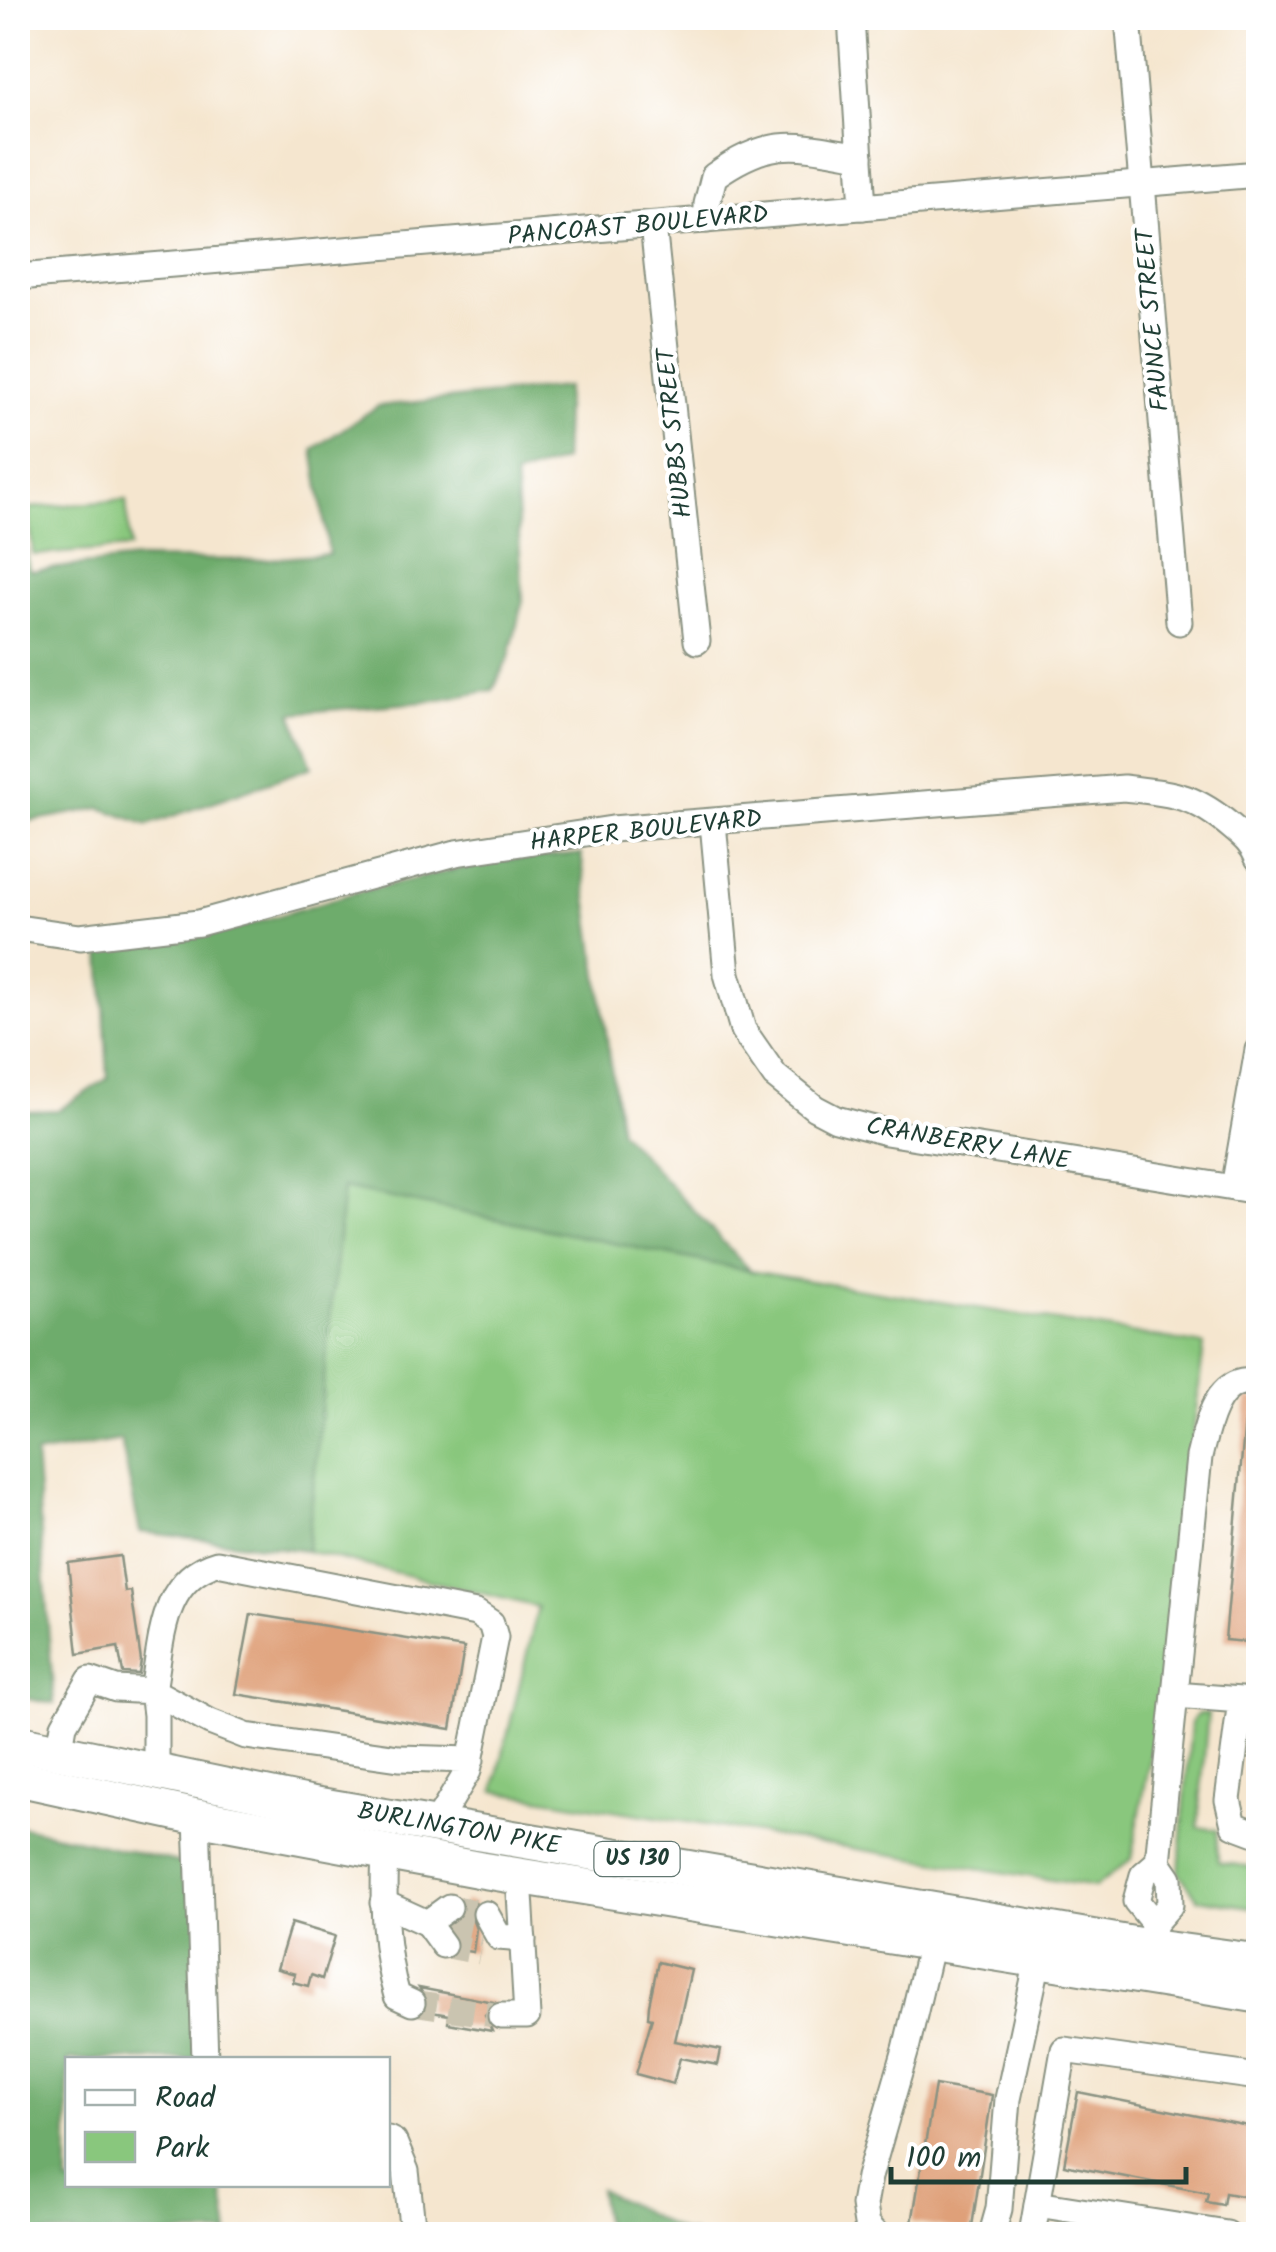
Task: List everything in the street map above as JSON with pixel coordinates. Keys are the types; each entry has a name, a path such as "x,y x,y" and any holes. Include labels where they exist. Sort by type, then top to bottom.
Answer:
{"highway":[{"name":"BURLINGTON PIKE","path":"18,1743 156,1773 436,1824 1151,1935 1258,1962"},
{"name":"BURLINGTON PIKE","path":"18,1778 196,1817 519,1876 1258,1995"}],"street":[{"path":"851,18 863,207"},
{"name":"FAUNCE STREET","path":"1128,18 1179,622"},
{"path":"708,220 707,204 714,176 745,154 779,145 860,156"},
{"name":"PANCOAST BOULEVARD","path":"18,277 1258,174"},
{"name":"HUBBS STREET","path":"654,224 696,642"},
{"name":"HARPER BOULEVARD","path":"18,928 80,937 200,923 456,853 612,829 1124,788 1180,794 1207,806 1252,844 1258,858"},
{"name":"CRANBERRY LANE","path":"713,823 727,974 744,1030 775,1076 816,1108 836,1119 886,1132 1246,1190"},
{"path":"1246,1190 1258,1050"},
{"path":"1151,1935 1136,1901 1143,1875 1158,1862 1199,1457 1208,1423 1223,1393 1242,1382 1258,1384"},
{"path":"156,1773 152,1690 167,1615 180,1584 196,1569 217,1563 476,1613 491,1623 495,1637 470,1760 460,1789 436,1824"},
{"path":"58,1753 64,1725 90,1680 116,1689 152,1690 210,1722 246,1736 399,1758 470,1760"},
{"path":"1175,1695 1250,1700 1228,1800 1234,1825 1258,1834"},
{"path":"196,1817 205,2057"},
{"path":"385,1851 383,1903 391,1977 397,1996 412,2003"},
{"path":"502,2016 527,2016 494,1935 519,1876"},
{"path":"383,1903 441,1925"},
{"path":"876,2234 867,2224 866,2191 931,1943"},
{"path":"992,2234 999,2209 1008,2099 1038,1960"},
{"path":"1032,2234 1064,2050 1258,2078"},
{"path":"390,2140 406,2171 413,2234"},
{"path":"1037,2204 1227,2234"}],"green space":[{"path":"566,387 563,461 515,476 523,600 509,657 493,690 436,701 292,713 312,767 148,825 101,808 26,822 18,816 18,511 30,571 136,559 258,560 329,554 313,449 378,406"},
{"path":"126,500 130,548 33,555 29,508"},
{"path":"581,854 620,1131 750,1271 343,1188 307,1551 140,1532 121,1440 35,1455 54,1704 18,1697 18,1112 59,1110 108,1078 101,951 228,931 353,893 494,861"},
{"path":"342,1187 750,1271 1204,1345 1159,1713 1131,1859 1095,1887 494,1791 538,1607 307,1551"},
{"path":"1208,1713 1198,1827 1217,1830 1218,1862 1258,1868 1258,1908 1198,1899 1179,1873 1191,1723 1197,1714"},
{"path":"18,1826 196,1866 205,2057 65,2057 65,2187 222,2187 229,2234 18,2234"},
{"path":"599,2189 683,2232 695,2234 606,2234"}],"building":[{"path":"1247,1398 1258,1400 1258,1643 1225,1640"},
{"path":"120,1556 125,1592 131,1591 141,1661 139,1674 123,1673 118,1647 78,1654 68,1563"},
{"path":"251,1614 464,1648 451,1729 236,1694"},
{"path":"464,1901 475,1903 470,1913 476,1929 473,1952 458,1950 459,1942 450,1927 463,1914"},
{"path":"291,1923 335,1936 322,1979 311,1975 308,1986 293,1982 295,1974 277,1969"},
{"path":"658,1962 691,1970 675,2041 721,2050 718,2065 680,2058 673,2084 636,2074 652,2018 648,2017 649,2005"},
{"path":"419,1988 494,2002 485,2015 492,2031 448,2023 449,2015 426,2011 428,2001"},
{"path":"935,2085 992,2095 971,2233 912,2223"},
{"path":"1078,2092 1258,2128 1258,2199 1225,2193 1223,2205 1206,2202 1208,2193 1064,2165"}],"tunnel":[{"path":"449,1907 486,1914"},
{"path":"445,1926 483,1934"},
{"path":"443,1945 480,1952"},
{"path":"412,2003 501,2016"}]}
